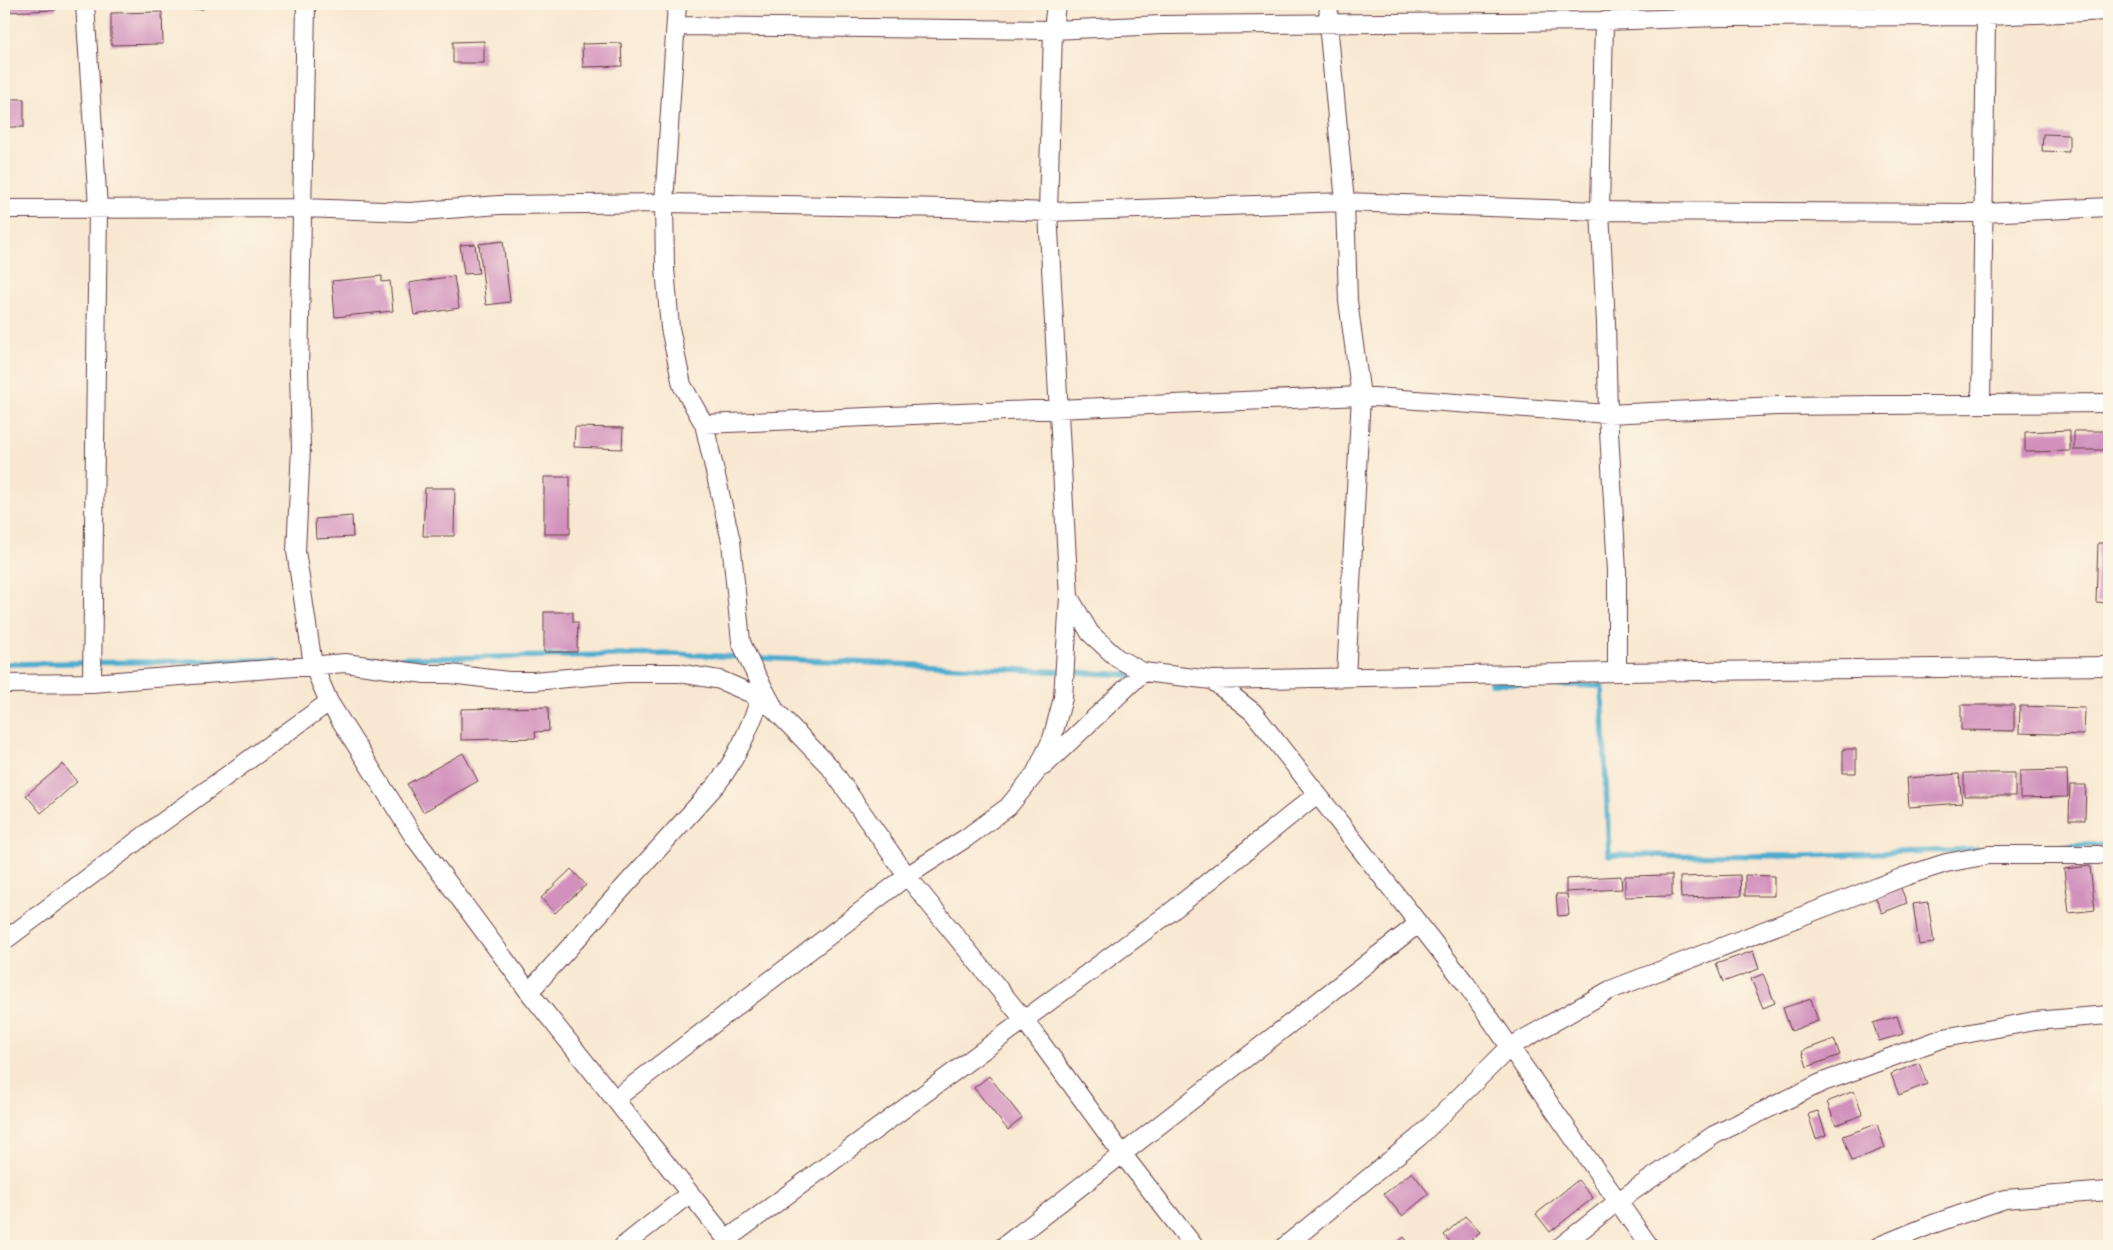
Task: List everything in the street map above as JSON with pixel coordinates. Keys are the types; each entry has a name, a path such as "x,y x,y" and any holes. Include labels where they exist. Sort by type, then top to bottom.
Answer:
{"street":[{"path":"85,4 98,208 92,683"},
{"path":"306,4 299,372 301,448 296,551 313,665 329,702 414,836 529,992 688,1194 729,1243 878,1126 1025,1021 1172,911 1317,794"},
{"path":"677,4 664,203 665,268 670,328 682,385 704,424 730,541 741,642 767,704"},
{"path":"1035,774 1052,739 1063,698 1069,597 1048,212 1053,30 1056,4"},
{"path":"1329,4 1328,23 1345,202 1348,302 1361,396 1346,677"},
{"path":"677,26 1053,30 1162,25 1604,22 1719,10 1986,16 2109,11"},
{"path":"1981,404 1986,16"},
{"path":"1604,22 1600,211 1606,323 1608,414 1617,571 1617,672"},
{"path":"4,209 302,208 410,212 499,205 664,203 949,208 1048,212 1345,202 1600,211 1984,213 2109,207"},
{"path":"704,424 1361,396 1608,414 1777,406 2109,403"},
{"path":"1069,597 1090,633 1117,658 1143,672 1212,680 1617,672 2109,666"},
{"path":"4,684 92,683 345,663 425,674 450,674 508,681 533,681 626,673 679,673 720,680 767,704 830,767 907,876 1025,1021 1123,1155 1194,1246"},
{"path":"614,1099 907,876 966,838 1008,807 1035,774 1143,672"},
{"path":"1212,680 1253,712 1466,984 1649,1246"},
{"path":"4,940 153,829 329,702"},
{"path":"529,992 717,784 732,764 767,704"},
{"path":"1286,1246 1419,1137 1510,1047 1610,990 1708,951 1938,865 1989,854 2099,855"},
{"path":"1004,1246 1418,924"},
{"path":"1561,1246 1617,1202 1714,1135 1823,1082 1944,1038 2034,1021 2109,1015"},
{"path":"1879,1246 1933,1224 2005,1200 2109,1192"},
{"path":"623,1246 688,1194"}],"building":[{"path":"4,4 56,4 56,10 5,12"},
{"path":"155,4 185,4 185,8 155,8"},
{"path":"190,4 203,4 203,9 190,9"},
{"path":"162,12 163,44 111,45 111,13"},
{"path":"484,41 484,63 453,63 453,42"},
{"path":"621,43 622,66 583,67 582,44"},
{"path":"4,99 24,99 24,127 4,127"},
{"path":"2043,134 2069,135 2069,152 2042,151"},
{"path":"503,241 510,302 486,305 479,244"},
{"path":"475,244 479,273 464,274 460,245"},
{"path":"382,276 382,282 390,281 393,311 335,317 332,281"},
{"path":"454,276 459,308 414,315 409,283"},
{"path":"575,427 623,428 622,449 574,447"},
{"path":"2070,430 2070,451 2025,452 2025,432"},
{"path":"2074,431 2109,431 2109,450 2074,450"},
{"path":"544,477 570,477 570,534 544,534"},
{"path":"425,488 455,488 454,536 423,536"},
{"path":"352,516 353,537 316,539 315,519"},
{"path":"2098,543 2109,543 2109,603 2096,602"},
{"path":"544,612 573,612 573,622 578,622 577,652 544,652"},
{"path":"1961,705 2014,705 2014,731 1961,730"},
{"path":"2020,706 2085,708 2084,735 2019,733"},
{"path":"548,707 549,731 535,732 536,738 461,740 461,709"},
{"path":"1843,749 1856,749 1856,773 1843,773"},
{"path":"463,753 478,781 423,812 407,784"},
{"path":"63,764 77,782 41,813 26,795"},
{"path":"2067,770 2068,797 2020,798 2020,771"},
{"path":"1964,773 2015,773 2015,796 1964,796"},
{"path":"1959,774 1962,803 1909,807 1907,778"},
{"path":"2070,785 2086,785 2085,820 2069,820"},
{"path":"2090,866 2095,910 2069,913 2064,869"},
{"path":"571,869 586,885 555,913 541,898"},
{"path":"1672,875 1672,896 1625,897 1625,876"},
{"path":"1740,875 1741,896 1681,898 1680,877"},
{"path":"1745,875 1774,876 1774,896 1745,896"},
{"path":"1621,876 1622,889 1566,892 1566,879"},
{"path":"1900,886 1907,903 1882,913 1875,896"},
{"path":"1556,894 1567,894 1569,915 1558,916"},
{"path":"1928,902 1934,943 1919,945 1913,904"},
{"path":"1753,951 1759,969 1723,982 1716,964"},
{"path":"1763,974 1775,1003 1763,1008 1751,979"},
{"path":"1811,999 1818,1021 1791,1031 1783,1008"},
{"path":"1897,1016 1903,1034 1879,1041 1873,1023"},
{"path":"1834,1039 1840,1055 1807,1067 1802,1051"},
{"path":"1919,1063 1927,1084 1899,1095 1891,1074"},
{"path":"989,1076 1022,1118 1008,1130 974,1088"},
{"path":"1854,1091 1863,1115 1836,1125 1827,1102"},
{"path":"1818,1111 1826,1135 1816,1139 1808,1114"},
{"path":"1877,1124 1885,1148 1852,1161 1843,1136"},
{"path":"1412,1172 1429,1194 1402,1216 1384,1194"},
{"path":"1578,1180 1593,1198 1550,1232 1536,1214"},
{"path":"1465,1216 1480,1232 1463,1246 1454,1246 1444,1235"},
{"path":"1404,1237 1411,1246 1392,1246"}],"waterway":[{"path":"369,659 673,654 1135,675"},
{"path":"4,664 275,660"},
{"path":"1491,683 1602,686 1609,855 1806,856 1977,849"},
{"path":"2049,847 2109,844"}]}
